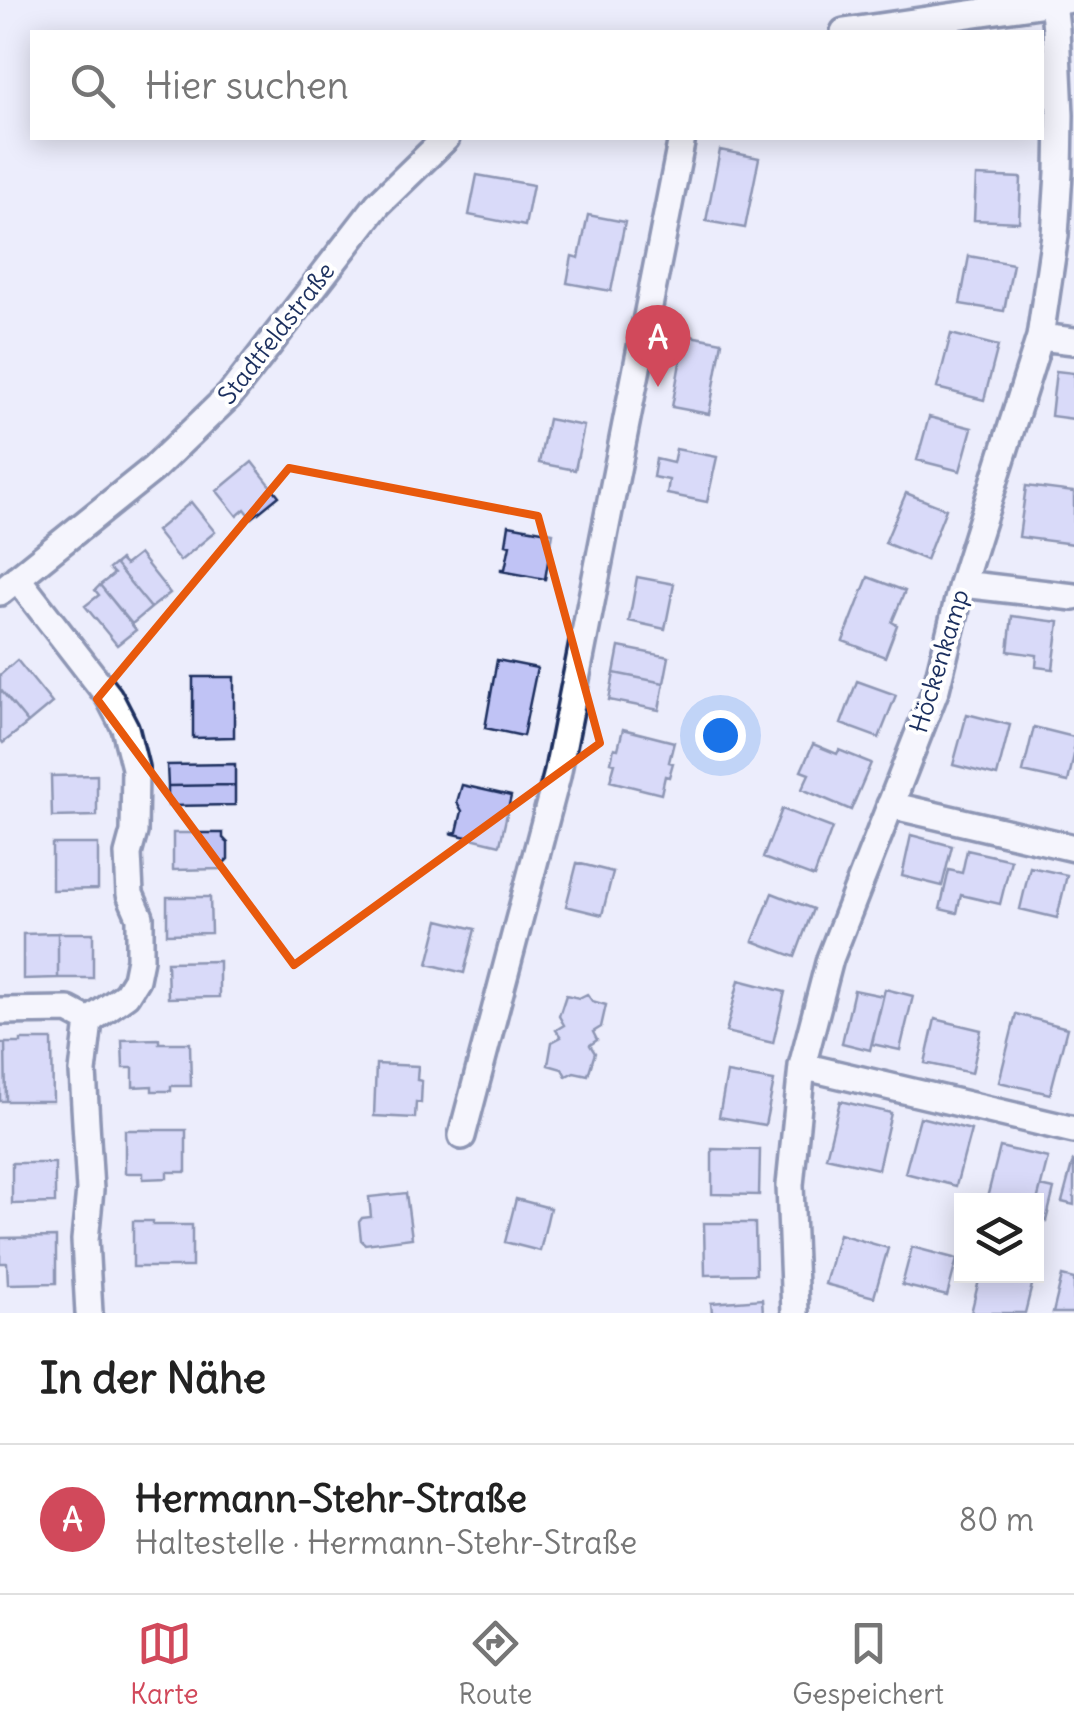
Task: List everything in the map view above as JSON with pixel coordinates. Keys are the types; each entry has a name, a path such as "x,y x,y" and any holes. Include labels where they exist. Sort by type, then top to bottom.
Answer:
{"street":[{"path":"858,30 1060,1"},
{"name":"Höckenkamp","path":"795,1313 790,1185 802,1066 830,958 936,690 962,584 1040,337 1067,115 1056,29 1060,1"},
{"name":"Stadtfeldstraße","path":"9,585 154,469 230,395 378,204 444,140"},
{"path":"462,1136 557,776 682,140"},
{"path":"1040,337 1074,342"},
{"path":"962,584 1074,597"},
{"path":"9,585 109,697 125,728 135,768 134,832 128,854 130,894 140,917 140,959 136,980 126,994 89,1021 83,1072 90,1190 85,1240 90,1313"},
{"path":"890,805 1074,848"},
{"path":"0,1011 68,1010 89,1021"},
{"path":"802,1066 1074,1130"}],"highlighted area":[{"path":"289,468 538,516 600,743 294,965 97,699"}],"building":[{"path":"720,150 759,158 745,228 706,221"},
{"path":"477,175 533,185 525,226 469,215"},
{"path":"976,176 1021,178 1019,222 974,220"},
{"path":"588,215 625,222 611,291 567,283 572,256 579,258"},
{"path":"969,256 1013,264 1004,311 960,304"},
{"path":"951,334 998,346 984,400 937,388"},
{"path":"685,335 722,342 709,414 672,407"},
{"path":"1056,371 1074,373 1074,419 1051,416"},
{"path":"929,417 972,428 960,471 917,460"},
{"path":"548,419 584,426 575,470 539,463"},
{"path":"676,449 717,457 707,502 667,494 669,480 653,477 656,459 673,463"},
{"path":"252,462 279,496 252,518 245,509 237,516 217,491"},
{"path":"1026,486 1074,492 1074,544 1019,537"},
{"path":"906,493 946,509 926,560 885,543"},
{"path":"191,502 215,532 180,561 156,531"},
{"path":"509,525 553,533 545,579 501,571 505,569 510,545 506,544"},
{"path":"139,554 170,593 151,608 115,564 120,560 125,565"},
{"path":"115,564 151,608 132,624 100,585 114,574 109,569"},
{"path":"637,577 674,584 665,629 629,621"},
{"path":"868,577 905,591 892,622 897,625 885,657 843,641"},
{"path":"100,585 136,630 117,645 85,606 99,595 95,590"},
{"path":"1012,616 1059,622 1053,669 1036,667 1037,655 1008,651"},
{"path":"619,647 669,657 664,683 614,673"},
{"path":"17,660 52,703 28,723 0,689 0,675"},
{"path":"497,660 537,668 523,736 485,728"},
{"path":"614,673 664,683 659,710 609,700"},
{"path":"193,677 234,677 234,737 193,738"},
{"path":"857,681 896,695 879,738 841,724"},
{"path":"0,689 28,723 3,743 0,739"},
{"path":"967,714 1010,725 997,776 953,765"},
{"path":"1034,727 1074,737 1068,782 1023,772"},
{"path":"623,729 674,742 669,762 673,763 661,794 610,781 614,748 618,749"},
{"path":"813,744 871,763 851,810 802,789 809,774 801,771"},
{"path":"235,764 235,785 168,786 167,765"},
{"path":"97,775 97,816 52,817 51,776"},
{"path":"235,785 235,805 168,806 168,786"},
{"path":"462,785 511,796 500,845 450,833 457,832 462,811 457,802"},
{"path":"782,809 832,828 814,877 763,858"},
{"path":"173,833 223,833 228,843 228,859 223,869 173,870"},
{"path":"911,835 952,846 942,886 902,876"},
{"path":"52,844 98,844 98,889 52,890"},
{"path":"967,850 1011,860 1000,904 961,895 957,913 940,909 949,870 962,873"},
{"path":"577,863 613,872 602,915 566,906"},
{"path":"1030,867 1067,875 1057,918 1020,909"},
{"path":"772,893 813,909 795,957 753,941"},
{"path":"167,897 210,897 211,933 167,934"},
{"path":"439,920 475,929 464,973 428,964"},
{"path":"58,933 93,933 93,978 58,978"},
{"path":"58,933 58,978 23,979 23,934"},
{"path":"219,961 219,997 168,998 167,962"},
{"path":"739,980 785,992 773,1043 726,1032"},
{"path":"885,989 913,996 900,1050 872,1044"},
{"path":"854,990 883,996 870,1050 842,1043"},
{"path":"587,994 592,1001 606,1005 601,1027 593,1032 597,1040 590,1045 595,1053 588,1075 574,1072 566,1076 562,1069 548,1065 552,1042 561,1037 556,1030 564,1025 559,1016 566,995 579,998"},
{"path":"1016,1014 1067,1028 1050,1094 999,1082"},
{"path":"935,1019 981,1030 972,1073 925,1063"},
{"path":"159,1039 159,1043 190,1043 191,1086 171,1086 171,1091 133,1087 133,1068 123,1068 122,1040"},
{"path":"52,1040 53,1101 6,1101 5,1043"},
{"path":"0,1043 5,1043 6,1101 0,1101"},
{"path":"376,1064 418,1066 421,1103 416,1102 415,1118 374,1116"},
{"path":"727,1073 774,1081 765,1125 719,1117"},
{"path":"840,1101 891,1113 878,1169 826,1157"},
{"path":"920,1117 971,1130 956,1186 905,1173"},
{"path":"125,1130 186,1130 186,1172 167,1172 167,1178 143,1179 143,1173 125,1173"},
{"path":"1000,1147 1048,1158 1039,1193 988,1193"},
{"path":"712,1149 760,1150 759,1195 712,1194"},
{"path":"1074,1162 1074,1205 1062,1202"},
{"path":"12,1163 55,1163 55,1203 12,1204"},
{"path":"1041,1186 1054,1189 1046,1221 1044,1193 1039,1193"},
{"path":"406,1193 412,1238 365,1244 359,1222 371,1217 369,1197"},
{"path":"516,1199 550,1208 540,1251 505,1242"},
{"path":"133,1221 192,1225 192,1267 133,1267"},
{"path":"704,1223 755,1223 756,1274 705,1275"},
{"path":"839,1234 888,1248 874,1297 825,1284"},
{"path":"56,1237 56,1283 8,1284 7,1263 0,1263 0,1238"},
{"path":"912,1247 954,1258 947,1296 902,1285"},
{"path":"1062,1276 1074,1279 1074,1313 1053,1313"},
{"path":"978,1283 1032,1283 1025,1313 971,1313"},
{"path":"762,1299 763,1313 712,1313 711,1303"}],"place":[{"name":"Hermann-Stehr-Straße","path":"658,387"}]}
